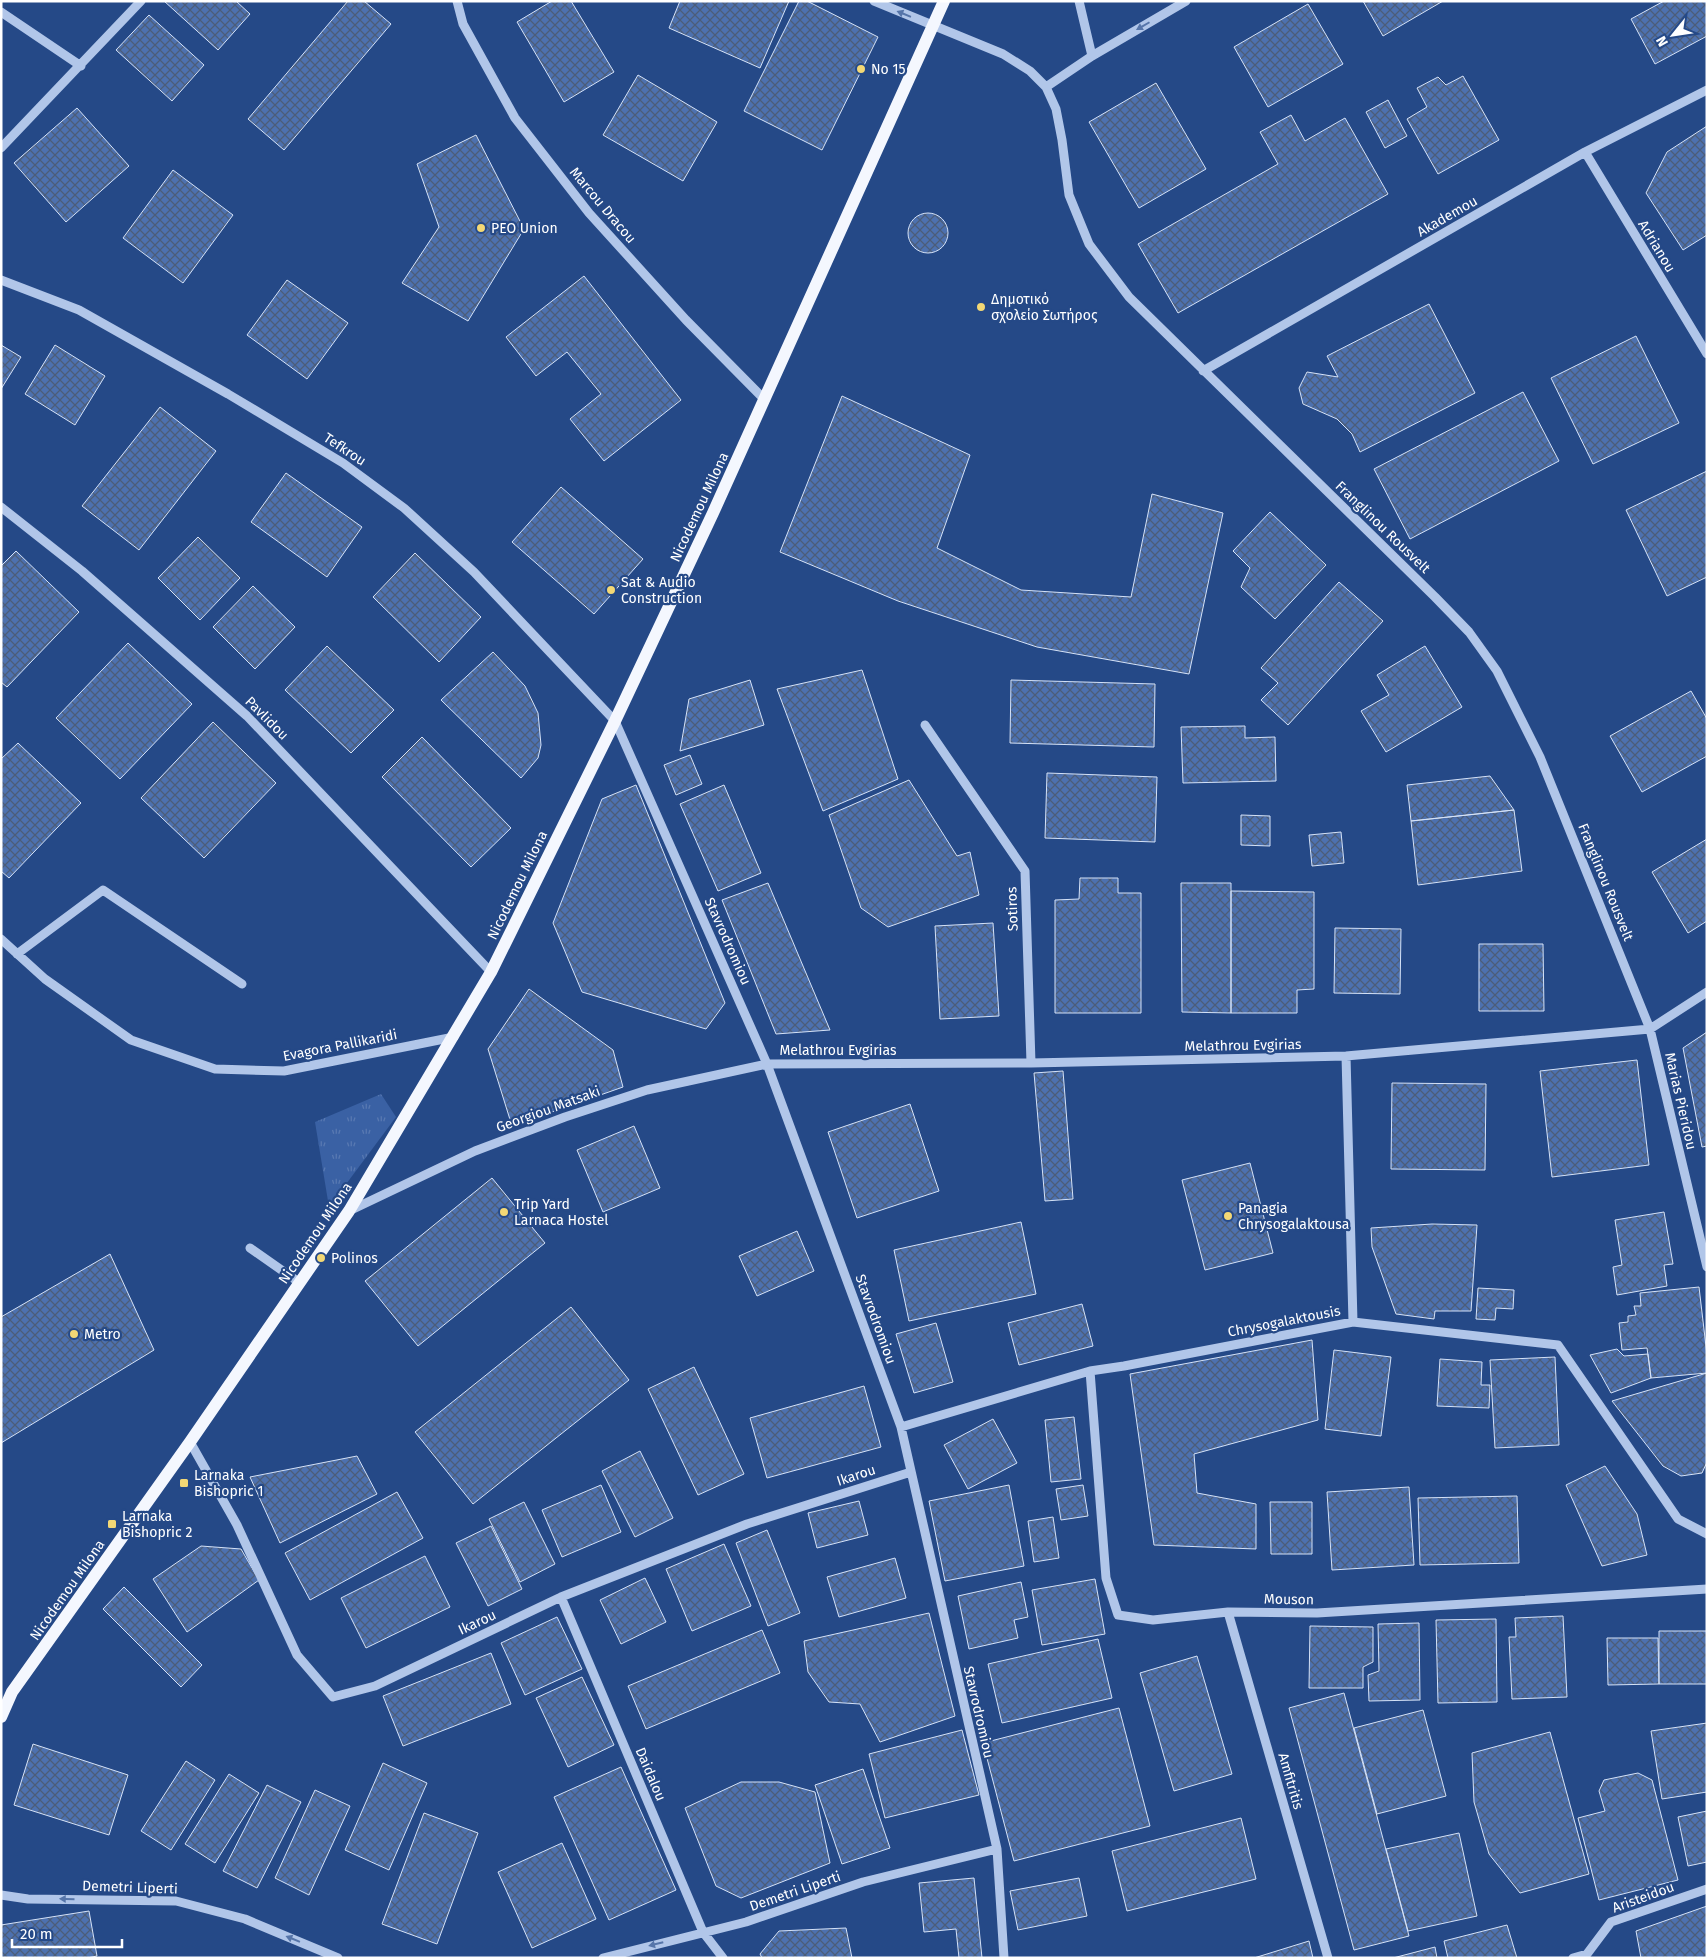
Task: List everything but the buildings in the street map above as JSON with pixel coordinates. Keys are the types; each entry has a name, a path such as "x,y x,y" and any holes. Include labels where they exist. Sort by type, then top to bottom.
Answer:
{"main road":[{"name":"Nicodemou Milona","path":"1,1717 12,1692 190,1442 349,1211 491,972 615,721 765,400 944,1"}],"street":[{"path":"1,148 141,1"},
{"name":"Marcou Dracou","path":"457,1 463,24 515,118 589,213 686,320 765,400"},
{"path":"874,1 1003,54 1030,71 1046,87 1092,56 1186,1"},
{"path":"1079,1 1092,56"},
{"path":"1,12 81,66"},
{"name":"Franglinou Rousvelt","path":"1046,87 1057,117 1069,195 1088,244 1129,297 1435,597 1469,632 1497,671 1540,757 1650,1029"},
{"name":"Akademou","path":"1203,371 1585,152 1707,90"},
{"name":"Adrianou","path":"1585,152 1707,354"},
{"name":"Tefkrou","path":"1,280 79,310 228,394 343,463 404,508 474,572 615,721"},
{"name":"Pavlidou","path":"1,508 82,570 247,716 491,972"},
{"name":"Stavrodromiou","path":"615,721 768,1064 901,1427 997,1849 1004,1958"},
{"name":"Sotiros","path":"925,725 1025,871 1031,1063"},
{"path":"17,954 103,890 242,984"},
{"name":"Evagora Pallikaridi","path":"1,939 45,979 131,1040 215,1069 284,1071 454,1037"},
{"name":"Melathrou Evgirias","path":"768,1064 1031,1063 1346,1056 1650,1029 1707,992"},
{"name":"Marias Pieridou","path":"1650,1029 1707,1268"},
{"path":"1346,1056 1354,1322"},
{"name":"Georgiou Matsaki","path":"349,1211 475,1151 565,1117 647,1090 768,1064"},
{"path":"250,1248 300,1283"},
{"name":"Chrysogalaktousis","path":"901,1427 1090,1370 1133,1364 1354,1322 1558,1345 1678,1520 1707,1534"},
{"name":"Mouson","path":"1090,1370 1106,1578 1118,1615 1153,1620 1228,1612 1317,1613 1707,1589"},
{"name":"Ikarou","path":"190,1442 237,1524 297,1655 333,1697 375,1686 561,1597 747,1524 910,1472"},
{"name":"Daidalou","path":"561,1597 703,1932 723,1958"},
{"name":"Amfitritis","path":"1228,1612 1328,1958"},
{"name":"Demetri Liperti","path":"603,1958 746,1922 863,1882 997,1849"},
{"name":"Aristeidou","path":"1573,1958 1587,1956 1612,1922 1707,1889"},
{"name":"Demetri Liperti","path":"1,1895 28,1898 176,1901 245,1919 338,1958"}],"green space":[{"path":"381,1094 396,1117 329,1207 315,1122"}],"place":[{"name":"No 15","path":"861,69"},
{"name":"PEO Union","path":"481,228"},
{"name":"Δημοτικό σχολείο Σωτήρος","path":"981,307"},
{"name":"Sat & Audio Construction","path":"611,590"},
{"name":"Trip Yard Larnaca Hostel","path":"504,1212"},
{"name":"Panagia Chrysogalaktousa","path":"1228,1216"},
{"name":"Polinos","path":"321,1258"},
{"name":"Metro","path":"74,1334"},
{"name":"Larnaka Bishopric 1","path":"184,1483"},
{"name":"Larnaka Bishopric 2","path":"112,1524"}]}
